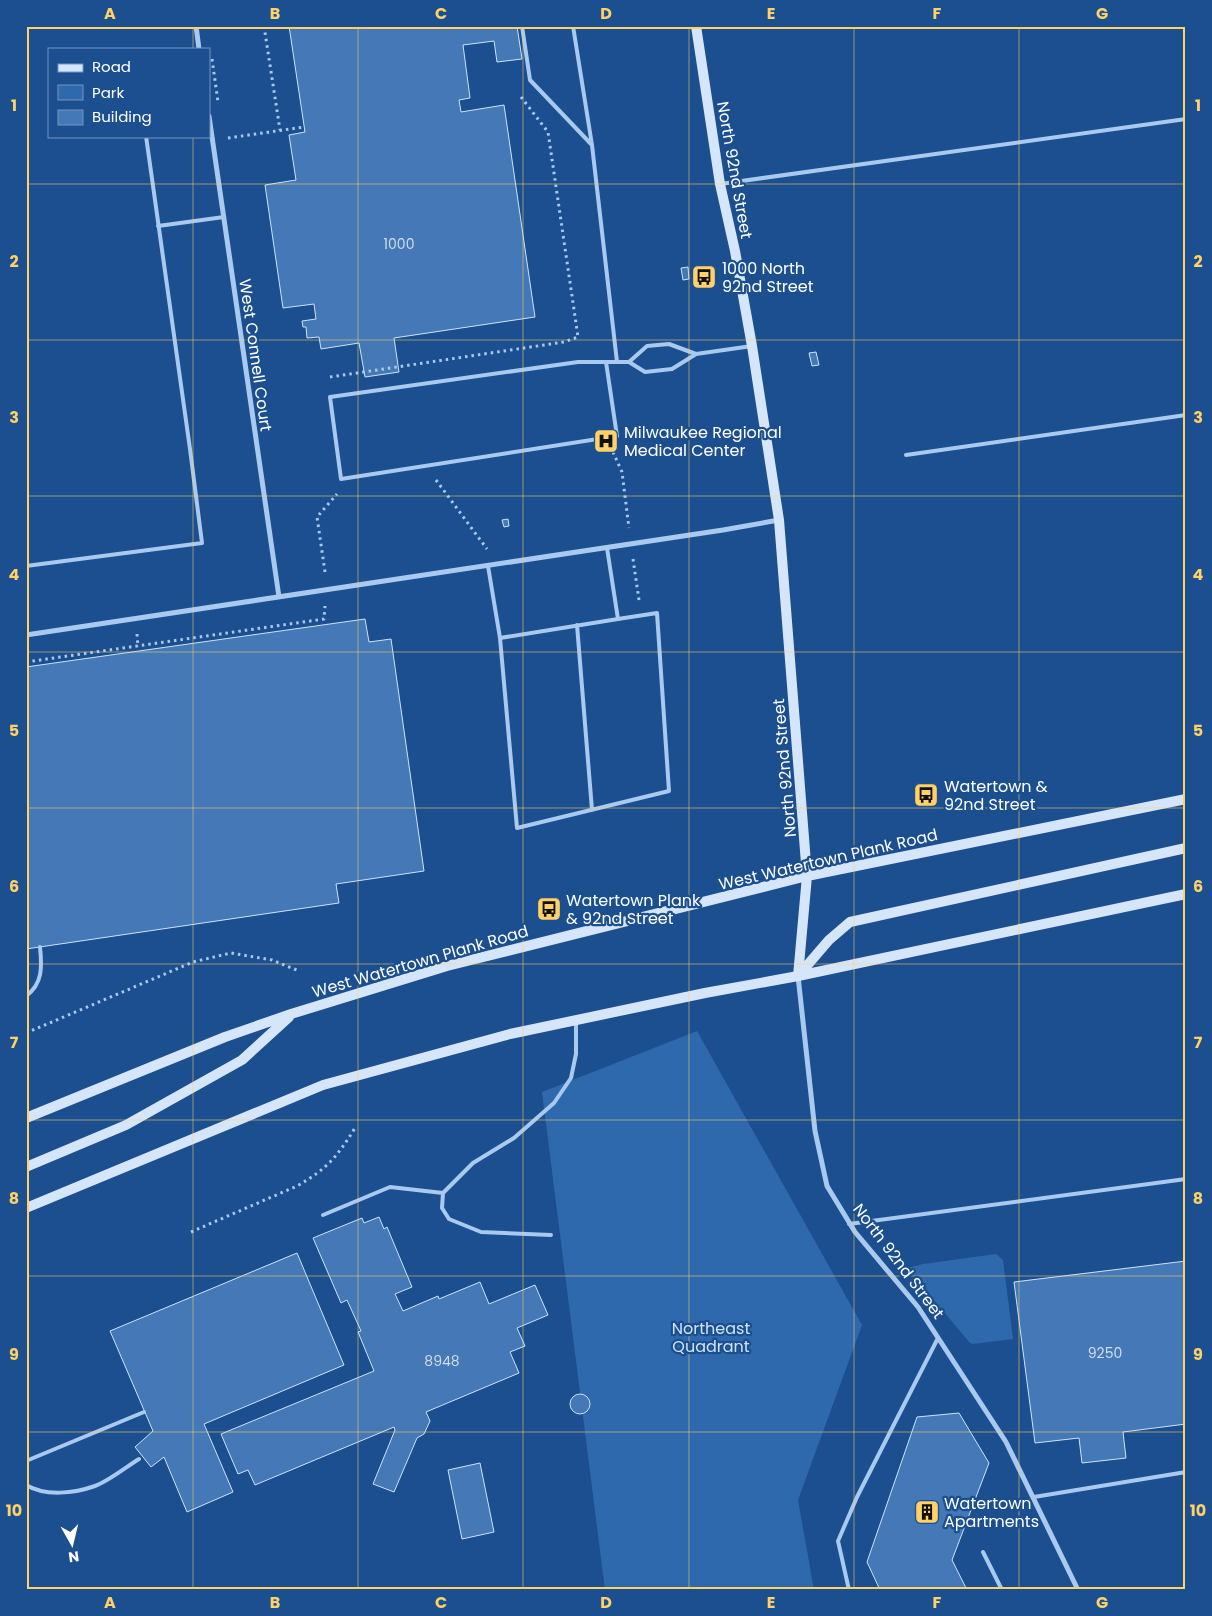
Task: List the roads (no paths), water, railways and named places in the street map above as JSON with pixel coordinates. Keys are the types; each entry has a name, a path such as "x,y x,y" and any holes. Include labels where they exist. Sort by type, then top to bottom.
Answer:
{"main road":[{"name":"North 92nd Street","path":"696,26 720,184 735,251 752,346 779,520 807,876 798,976"},
{"name":"West Watertown Plank Road","path":"26,1118 225,1037 291,1014 447,966 807,876 1186,799"},
{"path":"798,976 829,940 850,922 1186,848"},
{"path":"26,1208 323,1085 510,1034 705,993 798,976 1186,894"},
{"path":"26,1166 126,1125 242,1060 291,1014"}],"street":[{"path":"196,26 199,48"},
{"name":"West Connell Court","path":"210,123 279,597"},
{"path":"26,635 607,548 779,520"},
{"name":"North 92nd Street","path":"798,976 815,1131 827,1186 855,1232 918,1307 1006,1442 1078,1590"}],"lane":[{"path":"522,26 530,80 592,145"},
{"path":"574,26 592,145 617,362"},
{"path":"720,184 1186,119"},
{"path":"26,566 202,543 146,138"},
{"path":"158,226 224,217"},
{"path":"629,362 647,346 654,345 669,344 696,354"},
{"path":"606,362 617,436 341,479 330,397 578,362 606,362 629,362 645,372 672,369 696,354 752,346"},
{"path":"906,455 1186,415"},
{"path":"607,548 618,619"},
{"path":"488,566 500,638 517,828 669,791 658,613 500,638"},
{"path":"577,626 592,810"},
{"path":"26,996 37,987 40,979 40,947"},
{"path":"550,1235 481,1232 449,1219 442,1208 443,1193 473,1163 514,1138 554,1104 571,1078 576,1054 576,1020"},
{"path":"849,1224 1186,1179"},
{"path":"323,1215 390,1187 443,1193"},
{"path":"849,1590 838,1541 857,1497 938,1338"},
{"path":"26,1461 144,1412"},
{"path":"26,1485 32,1489 60,1493 96,1485 140,1459"},
{"path":"1034,1497 1186,1472"},
{"path":"984,1552 1002,1590"}],"place":[{"name":"1000 North 92nd Street","path":"704,277"},
{"name":"Milwaukee Regional Medical Center","path":"606,441"},
{"name":"Watertown & 92nd Street","path":"926,795"},
{"name":"Watertown Plank & 92nd Street","path":"549,909"},
{"name":"Watertown Apartments","path":"927,1512"}],"park label":[{"name":"Northeast Quadrant","path":"711,1337"}]}
